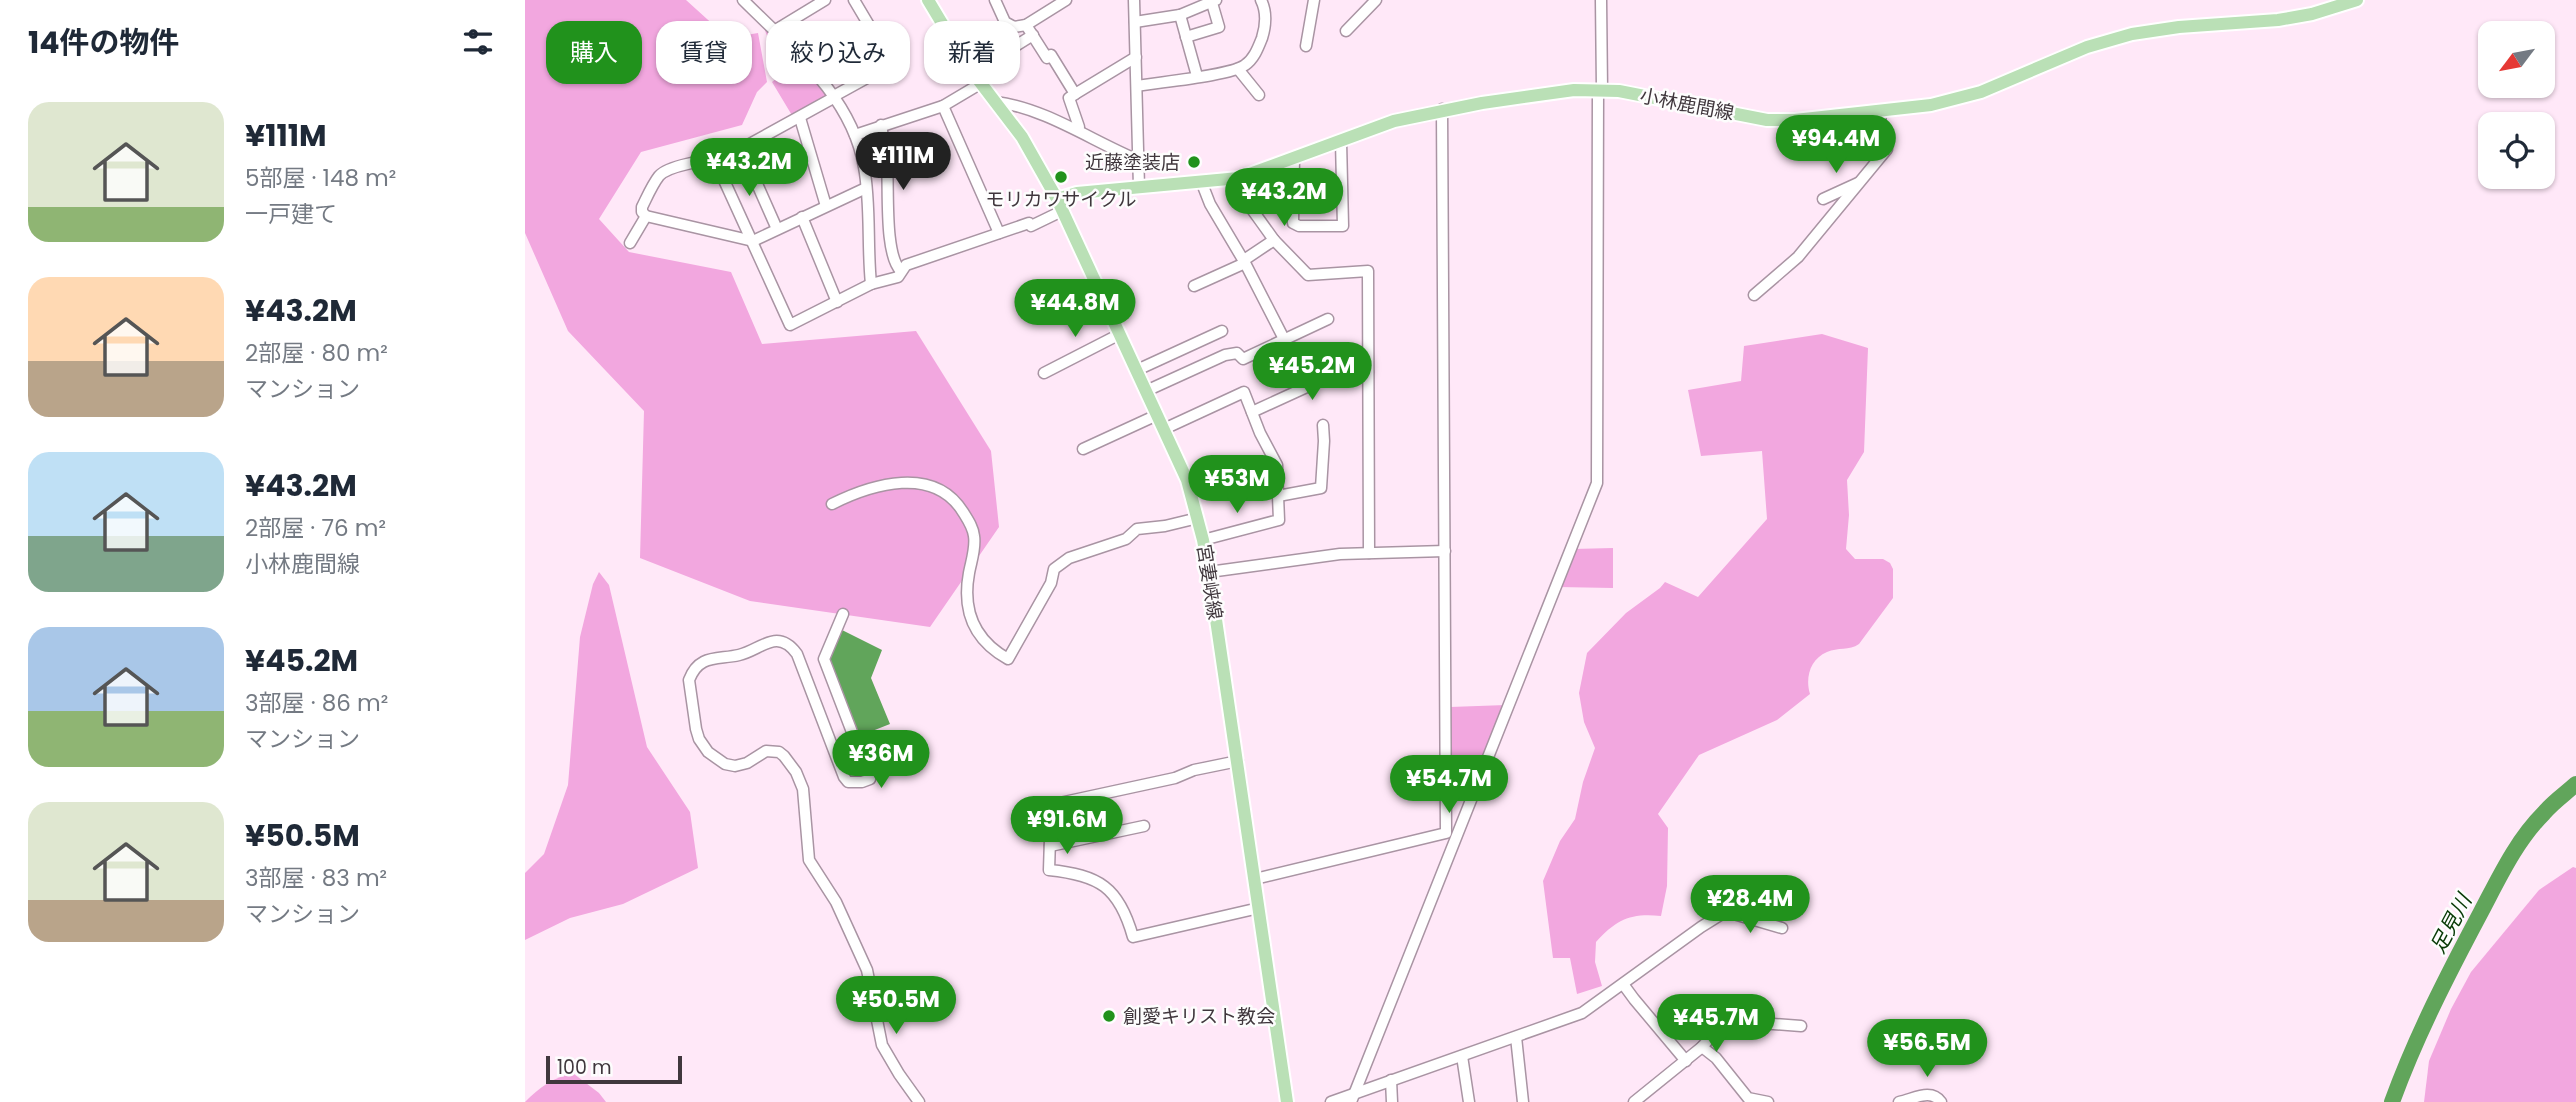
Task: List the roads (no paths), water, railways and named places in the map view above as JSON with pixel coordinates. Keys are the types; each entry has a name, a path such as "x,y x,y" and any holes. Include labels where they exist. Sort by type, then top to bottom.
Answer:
{"main road":[{"name":"宮妻峡線","path":"929,0 941,21"},
{"name":"小林鹿間線","path":"1059,205 1077,193 1240,178 1394,121 1443,109 1540,94 1600,90 1630,93 1767,120 1795,120 1931,105 1965,97 2087,47 2132,34 2179,27 2278,20 2312,14 2357,0"},
{"name":"宮妻峡線","path":"980,84 1022,137 1059,205 1187,480 1209,572 1287,1102"}],"street":[{"path":"743,0 766,23"},
{"path":"790,21 825,0"},
{"path":"853,0 866,21"},
{"path":"995,0 1008,25 1017,27 1066,0"},
{"path":"1134,0 1139,187"},
{"path":"1137,86 1238,69 1253,57 1263,34 1265,15 1261,0"},
{"path":"1306,46 1314,0"},
{"path":"1346,31 1376,0"},
{"path":"1353,1097 1597,483 1601,0"},
{"path":"1135,22 1180,15 1214,1 1219,27 1186,37"},
{"path":"1180,15 1196,76"},
{"path":"1026,24 1047,58 1051,55 1075,94"},
{"path":"1020,43 1033,35"},
{"path":"1079,127 1069,98 1136,57"},
{"path":"1238,69 1259,95"},
{"path":"824,84 835,97 855,135 864,165 871,285"},
{"path":"857,84 719,161 708,159 660,174 642,206 642,212 646,216 753,241 866,188"},
{"path":"855,135 943,106 980,84"},
{"path":"996,102 1010,104 1046,117 1138,160"},
{"path":"943,106 999,233"},
{"path":"1443,109 1446,833"},
{"path":"1754,295 1798,257 1887,149 1879,141 1881,110"},
{"path":"800,118 826,206"},
{"path":"881,125 887,160 889,229 895,265 901,271"},
{"path":"1294,158 1293,223 1299,226 1343,226 1341,141"},
{"path":"742,150 778,229"},
{"path":"719,161 718,167 790,325 871,285 898,277 906,265 1029,223 1031,226 1059,205"},
{"path":"1240,178 1246,201 1274,240 1308,275 1368,271 1369,553"},
{"path":"1201,181 1210,204 1245,261 1284,339"},
{"path":"1823,199 1859,183"},
{"path":"630,243 646,216"},
{"path":"802,218 837,302"},
{"path":"1194,286 1245,261 1274,240"},
{"path":"1146,391 1225,355 1237,353 1243,359 1328,319"},
{"path":"1137,370 1222,331"},
{"path":"1044,373 1121,334"},
{"path":"1252,412 1346,369 1368,372"},
{"path":"1164,429 1244,392 1277,465 1279,520 1203,540"},
{"path":"1083,449 1157,415"},
{"path":"1278,496 1321,488 1323,425"},
{"path":"832,504 876,487 915,483 935,488 957,502 973,527 975,541 968,577 970,619 985,644 1008,659 1051,583 1054,569 1069,558 1126,539 1137,529 1198,518"},
{"path":"1209,572 1340,554 1445,551"},
{"path":"843,614 824,659 870,779 848,782 844,777 797,654 786,644 766,642 741,655 709,658 702,663 689,680 693,716 704,748 725,764 741,765 760,753 771,751 784,756 796,772 803,789 809,860 835,902 867,970 882,1045 898,1074 919,1102"},
{"path":"1238,761 1194,770 1175,778 1055,804 1051,808 1049,870 1084,874 1108,889 1126,912 1133,937 1259,908"},
{"path":"1050,846 1144,826"},
{"path":"1255,879 1460,830"},
{"path":"1331,1102 1353,1097 1391,1080 1581,1013 1700,927 1757,892"},
{"path":"1727,912 1782,928"},
{"path":"1623,984 1686,1061"},
{"path":"1633,1102 1686,1061 1723,1024 1732,1021 1801,1026"},
{"path":"1516,1037 1523,1102"},
{"path":"1702,1047 1716,1058 1748,1098 1768,1102"},
{"path":"1462,1056 1469,1102"},
{"path":"1391,1080 1392,1102"},
{"path":"1899,1102 1928,1094 1938,1097 1941,1102"}],"waterway":[{"name":"足見川","path":"2392,1102 2433,1006 2509,860 2534,824 2576,784"}],"place":[{"name":"近藤塗装店","path":"1194,162"},
{"name":"モリカワサイクル","path":"1061,177"},
{"name":"創愛キリスト教会","path":"1109,1016"}]}
